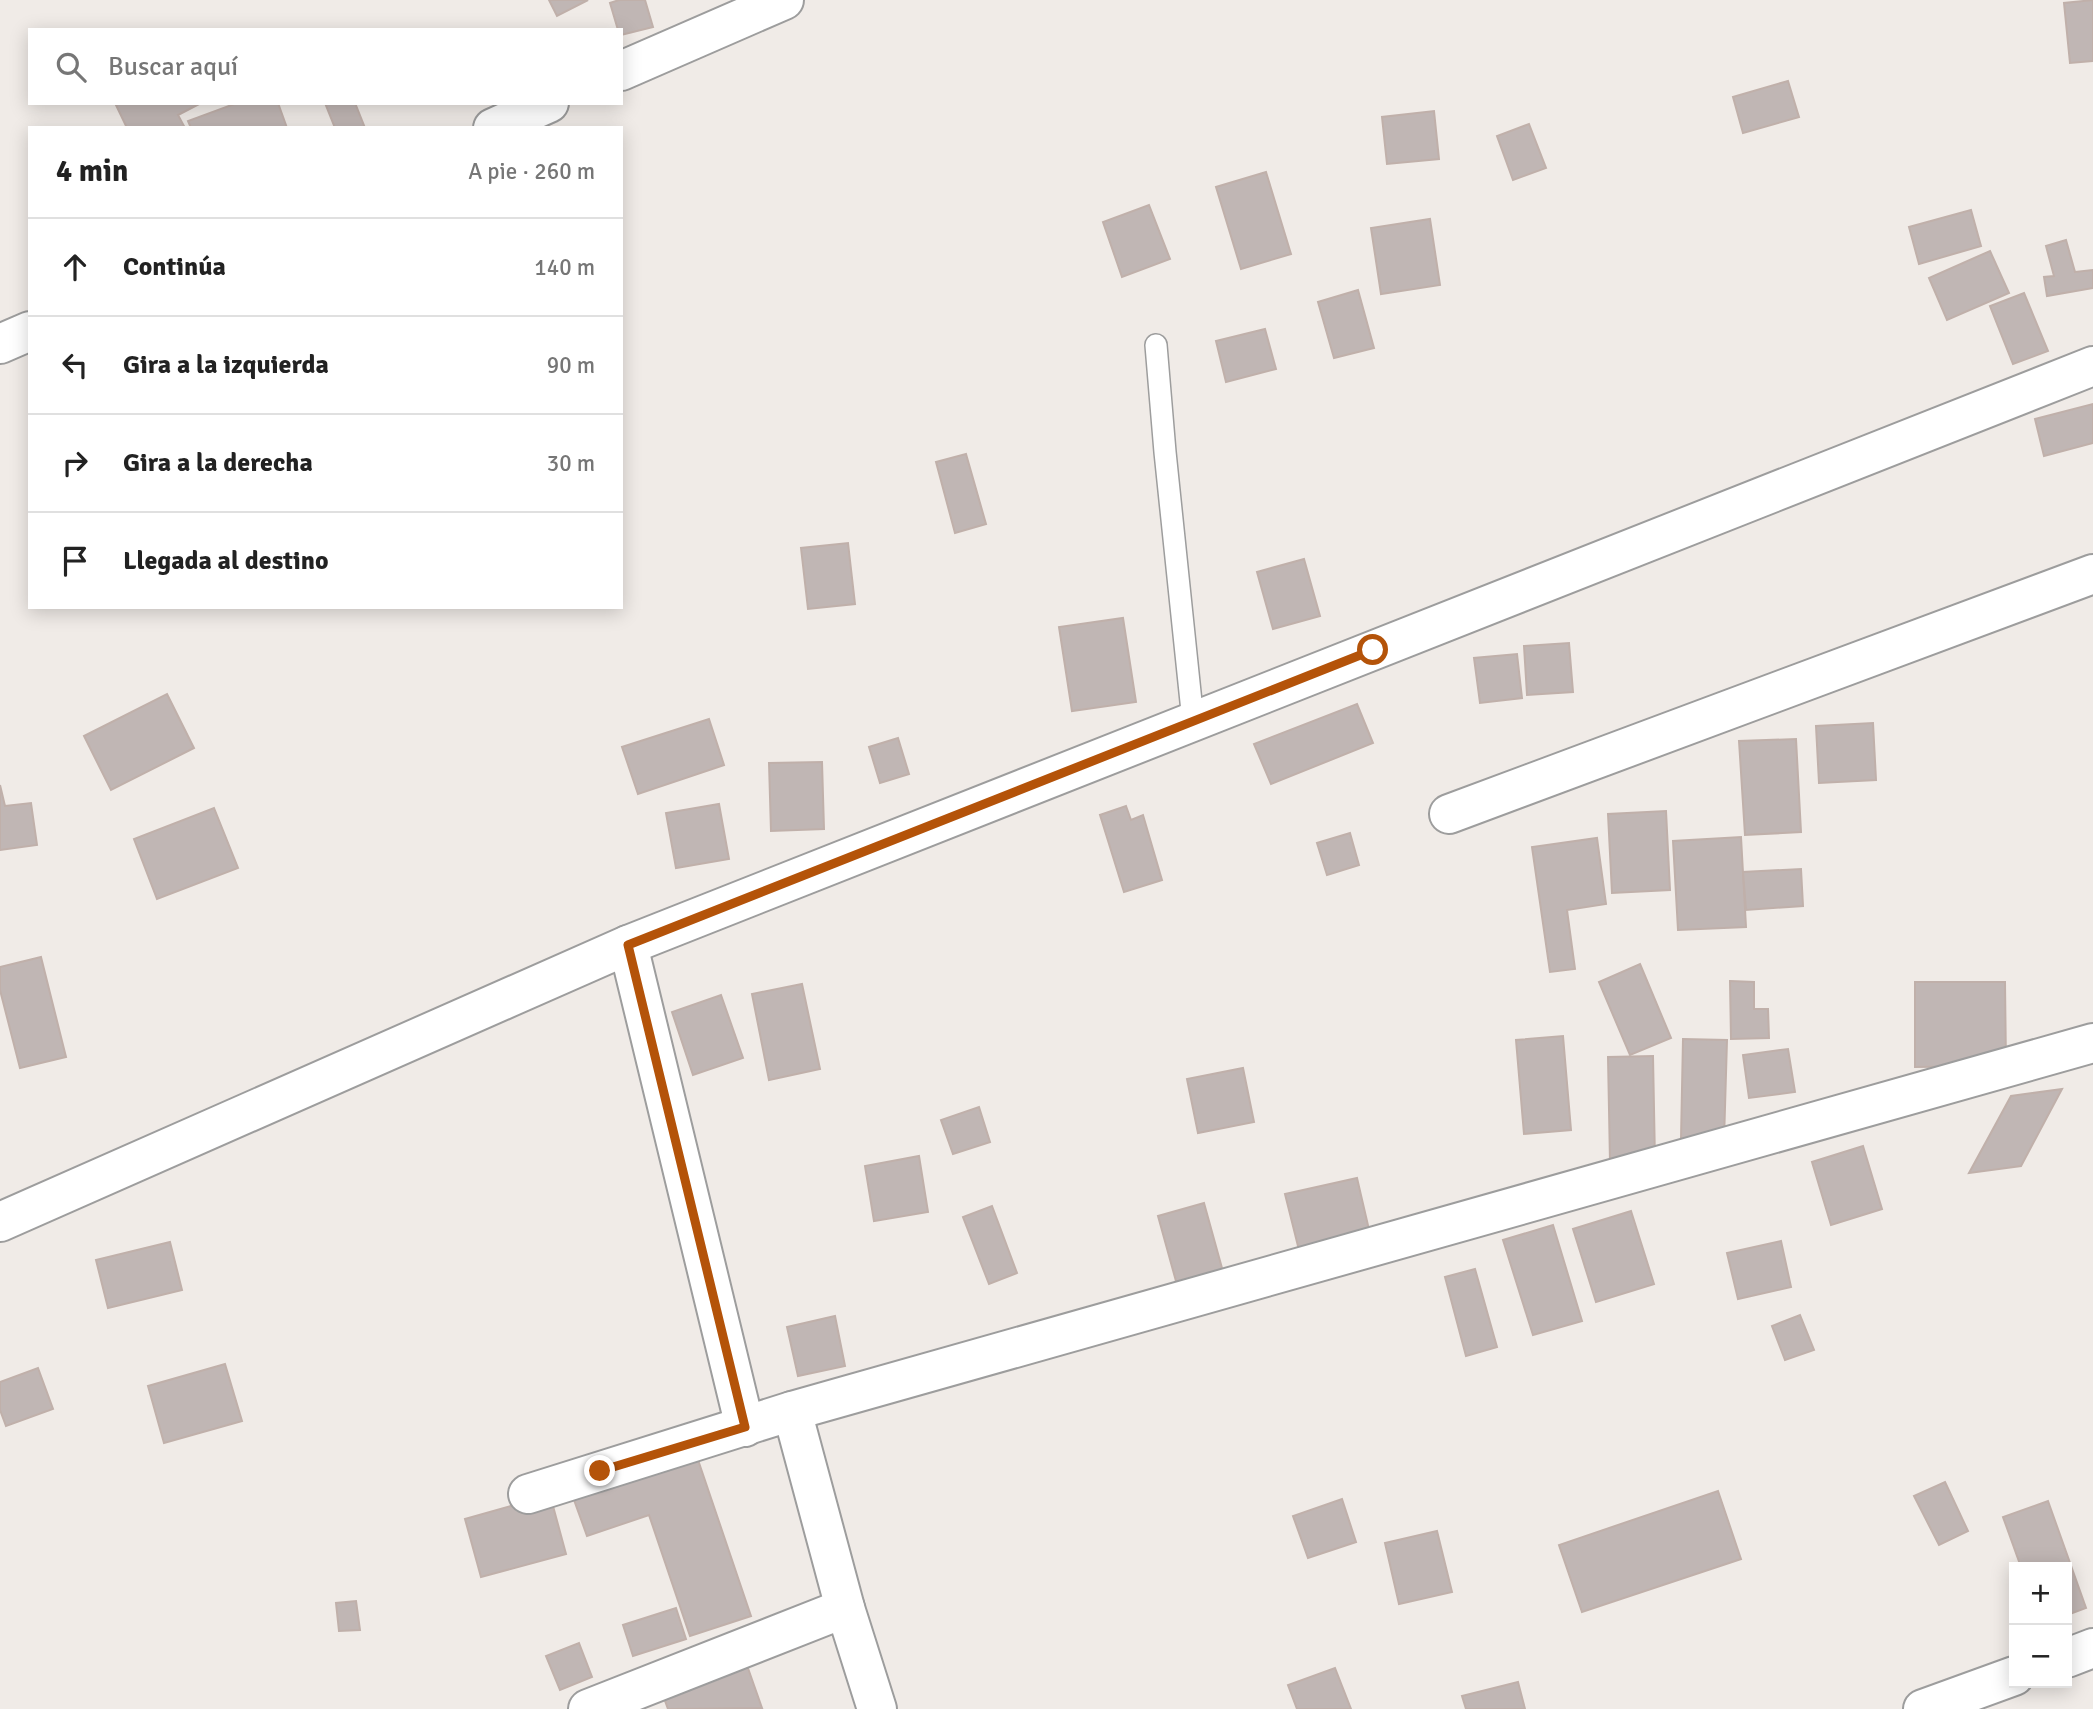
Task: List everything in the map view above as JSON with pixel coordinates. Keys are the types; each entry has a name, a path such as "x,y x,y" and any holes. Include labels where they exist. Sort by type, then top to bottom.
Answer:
{"street":[{"path":"623,70 784,0"},
{"path":"497,126 545,105"},
{"path":"0,344 28,332"},
{"path":"0,1222 628,945 2093,366"},
{"path":"1449,814 2093,574"},
{"path":"628,945 745,1427"},
{"path":"528,1494 792,1411 2093,1043"},
{"path":"792,1411 845,1608 877,1709"},
{"path":"588,1709 845,1608"},
{"path":"2072,1656 2093,1648"},
{"path":"1923,1709 2009,1678"}],"lane":[{"path":"1156,345 1193,721"}],"building":[{"path":"549,0 588,0 557,16"},
{"path":"619,0 645,0 653,27 623,34 623,28 617,28 610,3"},
{"path":"2093,0 2093,61 2070,63 2064,3"},
{"path":"1788,81 1799,117 1743,133 1733,97"},
{"path":"116,105 197,105 178,115 184,126 126,126"},
{"path":"232,105 279,105 286,126 190,126 188,121"},
{"path":"326,105 356,105 364,126 334,126"},
{"path":"1434,111 1439,159 1387,164 1382,117"},
{"path":"1529,124 1546,168 1513,180 1497,136"},
{"path":"1266,172 1291,254 1241,269 1216,187"},
{"path":"1149,205 1170,259 1122,277 1103,222"},
{"path":"1971,210 1981,246 1919,264 1909,227"},
{"path":"1430,219 1440,285 1381,294 1371,228"},
{"path":"2066,240 2075,272 2093,270 2093,288 2047,296 2044,277 2054,276 2046,246"},
{"path":"1990,251 2009,293 1947,320 1929,278"},
{"path":"1358,290 1374,348 1334,358 1318,302"},
{"path":"2024,293 2048,351 2013,364 1990,306"},
{"path":"1265,329 1276,369 1226,382 1216,341"},
{"path":"2093,404 2093,443 2044,456 2035,419"},
{"path":"966,454 986,524 955,533 936,462"},
{"path":"848,543 855,604 808,609 801,548"},
{"path":"1304,559 1320,616 1273,629 1257,572"},
{"path":"1123,618 1136,702 1072,711 1059,627"},
{"path":"1569,643 1573,692 1527,695 1524,646"},
{"path":"1517,654 1522,698 1480,703 1474,658"},
{"path":"167,694 194,748 111,790 84,736"},
{"path":"1357,704 1373,743 1271,784 1254,744"},
{"path":"709,719 724,765 638,794 622,747"},
{"path":"1873,723 1876,780 1819,783 1816,726"},
{"path":"898,738 909,774 880,783 869,747"},
{"path":"1796,739 1801,832 1745,835 1739,741"},
{"path":"822,762 824,829 771,831 769,763"},
{"path":"0,785 5,806 31,803 37,845 0,850"},
{"path":"719,804 729,859 676,868 666,813"},
{"path":"1126,806 1131,820 1143,815 1162,880 1124,892 1100,815"},
{"path":"214,808 238,868 157,899 134,839"},
{"path":"1666,811 1670,890 1612,893 1608,814"},
{"path":"1350,833 1359,865 1327,875 1317,843"},
{"path":"1741,837 1746,927 1678,930 1673,841"},
{"path":"1597,838 1606,904 1567,910 1575,969 1550,972 1532,847"},
{"path":"1801,869 1803,906 1746,910 1743,872"},
{"path":"41,957 66,1057 20,1068 0,990 0,967"},
{"path":"1640,964 1671,1038 1630,1055 1599,982"},
{"path":"1730,981 1754,982 1754,1009 1768,1009 1769,1038 1731,1039"},
{"path":"1915,982 2005,982 2006,1066 1915,1067"},
{"path":"802,984 820,1069 769,1080 752,994"},
{"path":"721,995 743,1058 693,1075 672,1012"},
{"path":"1563,1036 1571,1130 1524,1134 1516,1040"},
{"path":"1683,1039 1727,1040 1724,1141 1681,1139"},
{"path":"1788,1049 1795,1092 1749,1098 1743,1055"},
{"path":"1653,1056 1655,1161 1610,1162 1608,1057"},
{"path":"1243,1068 1254,1122 1198,1133 1187,1079"},
{"path":"2062,1089 2021,1166 1969,1173 2011,1096"},
{"path":"979,1107 990,1142 953,1154 941,1120"},
{"path":"1863,1146 1882,1209 1831,1225 1812,1162"},
{"path":"919,1156 928,1212 874,1221 865,1166"},
{"path":"1357,1178 1370,1234 1299,1250 1285,1194"},
{"path":"1204,1203 1225,1279 1179,1292 1158,1216"},
{"path":"992,1206 1017,1273 989,1284 963,1217"},
{"path":"1631,1211 1654,1284 1596,1302 1573,1229"},
{"path":"1553,1225 1582,1321 1533,1335 1503,1240"},
{"path":"1781,1241 1791,1287 1738,1299 1727,1253"},
{"path":"170,1242 182,1290 108,1308 96,1260"},
{"path":"1475,1269 1497,1347 1466,1356 1445,1277"},
{"path":"1800,1315 1814,1350 1785,1360 1772,1326"},
{"path":"835,1316 845,1366 798,1376 787,1327"},
{"path":"225,1364 242,1421 164,1443 148,1386"},
{"path":"38,1368 53,1409 6,1426 0,1410 0,1382"},
{"path":"695,1451 751,1616 690,1636 649,1515 587,1536 573,1497"},
{"path":"1945,1482 1968,1531 1939,1545 1914,1496"},
{"path":"1718,1491 1741,1559 1582,1612 1559,1545"},
{"path":"550,1495 566,1554 481,1577 465,1519"},
{"path":"1342,1499 1356,1542 1308,1558 1293,1516"},
{"path":"2048,1501 2070,1562 2019,1562 2003,1517"},
{"path":"1437,1531 1452,1592 1399,1604 1385,1543"},
{"path":"2072,1569 2086,1608 2072,1613"},
{"path":"356,1601 360,1630 339,1631 336,1603"},
{"path":"676,1608 686,1639 633,1656 623,1625"},
{"path":"579,1643 592,1677 560,1690 546,1656"},
{"path":"743,1654 762,1708 668,1709 659,1684"},
{"path":"1335,1668 1351,1709 1297,1709 1288,1685"},
{"path":"1518,1682 1525,1709 1466,1709 1462,1696"}],"route":[{"path":"600,1471 745,1427 628,945 1373,650"}]}
